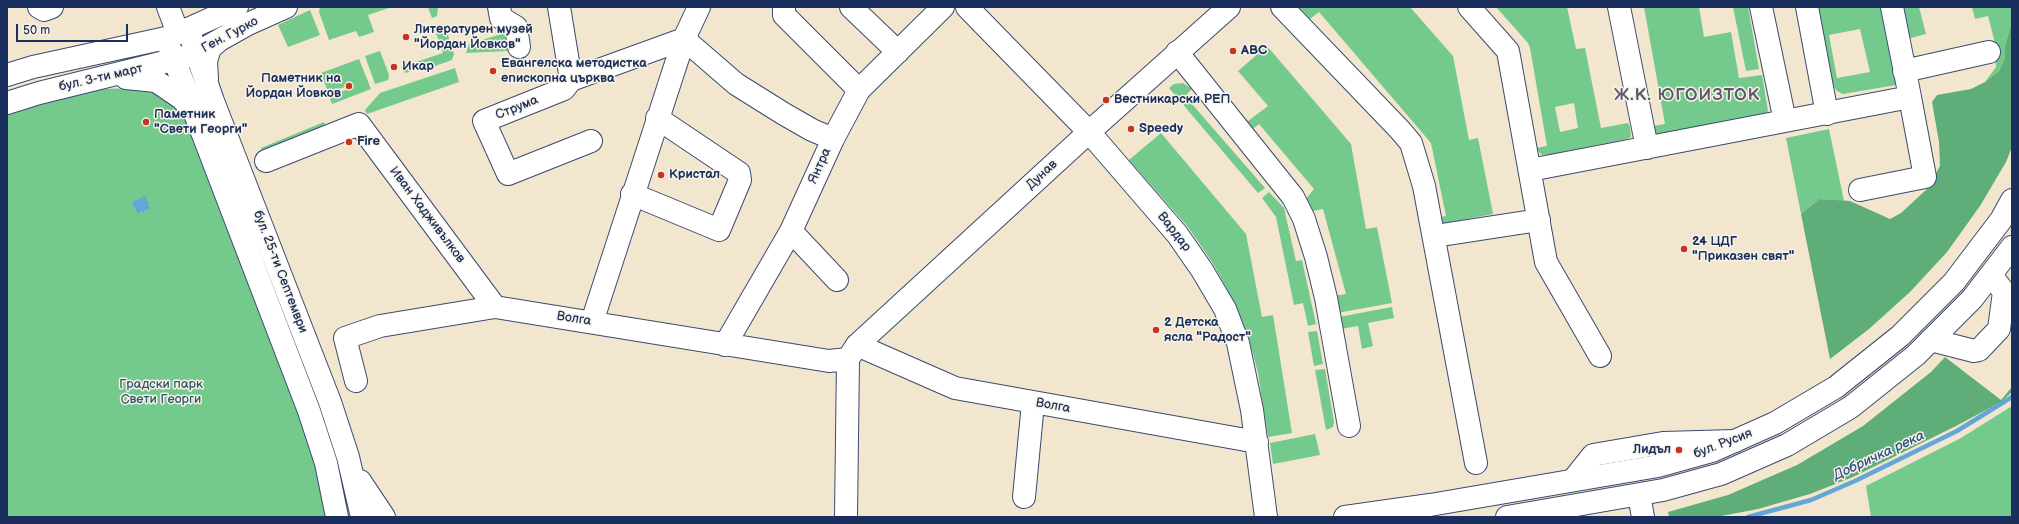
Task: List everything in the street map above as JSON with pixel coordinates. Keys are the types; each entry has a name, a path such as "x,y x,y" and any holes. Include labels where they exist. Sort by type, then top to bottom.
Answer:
{"street":[{"path":"39,7 44,10 52,7"},
{"name":"бул. 25-ти Септември","path":"168,7 177,34 175,61 309,411 326,463 337,517"},
{"name":"Ген. Гурко","path":"177,34 237,7"},
{"name":"Ген. Гурко","path":"196,54 248,24 286,7"},
{"path":"500,7 500,18 516,27 519,47"},
{"path":"559,7 571,80"},
{"path":"592,322 657,118 684,39 699,7"},
{"path":"784,7 784,15 859,90"},
{"path":"851,7 898,52"},
{"name":"Янтра","path":"725,345 791,231 833,138 859,90 943,7"},
{"name":"Вардар","path":"967,7 1088,132 1177,234 1202,270 1225,309 1238,343 1244,369 1257,442 1266,517"},
{"name":"Дунав","path":"853,352 1088,132 1229,7"},
{"path":"1282,7 1400,130 1410,143 1424,186 1476,463"},
{"path":"1469,7 1508,51 1546,262 1600,356"},
{"path":"1619,7 1647,148"},
{"path":"1761,7 1785,121"},
{"path":"1807,7 1827,114"},
{"path":"1860,190 1925,177 1892,7"},
{"name":"бул. 25-ти Септември","path":"177,34 196,54 319,374 348,457 362,517"},
{"name":"бул. 3-ти март","path":"7,75 33,67 177,34"},
{"path":"684,39 736,84 812,130 833,138"},
{"name":"Струма","path":"591,141 508,174 484,121 564,89 571,80 684,39"},
{"path":"208,86 206,61 210,48 216,43"},
{"path":"1177,52 1293,197 1304,219 1316,257 1326,298 1348,426"},
{"path":"1904,71 1989,52"},
{"name":"бул. 3-ти март","path":"7,103 83,82 175,61 196,54"},
{"path":"83,82 137,78 156,81 181,98 193,110"},
{"path":"1530,170 1910,97"},
{"path":"632,194 719,230 740,180 739,173 657,118"},
{"name":"Иван Хадживълков","path":"266,161 359,124 495,307"},
{"name":"бул. Русия","path":"1345,517 1430,505 1658,466 1712,451 1775,423 1836,387 1900,336 1954,282 2001,220 2012,200"},
{"path":"1434,236 1539,220"},
{"path":"791,231 837,280"},
{"name":"бул. Русия","path":"1506,517 1663,490 1721,474 1787,445 1850,407 1916,355 1972,299 2012,247"},
{"path":"1931,340 1974,352 1979,350 1999,329 2004,292 1991,275"},
{"name":"Волга","path":"356,381 345,338 380,326 495,307 829,361 853,352 955,388 1257,442"},
{"path":"846,517 853,352"},
{"path":"1024,496 1033,403"},
{"path":"348,457 362,485 384,517"},
{"path":"1639,495 1643,517"}],"green space":[{"path":"320,7 392,7 368,15 374,32 359,37 356,31 329,40 319,12"},
{"path":"428,7 438,7 437,16 432,18"},
{"path":"1299,7 1410,7 1453,56 1469,140 1478,138 1493,214 1437,225 1436,218 1446,216 1431,143 1319,12 1310,19"},
{"path":"1496,7 1567,7 1576,49 1585,48 1601,128 1628,123 1631,137 1542,155 1536,148 1547,146 1528,43","holes":["1574,103 1578,128 1560,132 1555,107"]},
{"path":"1644,7 1699,7 1704,37 1731,32 1739,78 1762,75 1768,111 1762,117 1657,136 1653,126 1665,124"},
{"path":"1733,7 1748,7 1759,69 1746,71"},
{"path":"1818,7 1887,7 1901,79 1896,85 1843,94 1837,91 1832,84","holes":["1860,29 1870,72 1837,78 1829,35"]},
{"path":"1899,7 1919,7 1926,34 1911,38 1906,34"},
{"path":"1972,7 2012,7 2012,21 2005,46 2005,58 1999,71 1985,82 1996,67 1994,39 1988,16 1975,19"},
{"path":"310,10 320,35 288,47 278,25"},
{"path":"2012,21 2012,147 2006,162 1980,206 1947,252 1910,292 1869,329 1830,359 1801,214 1819,199 1850,201 1890,219 1901,213 1927,189 1940,166 1939,142 1932,102 1937,95 1971,89 1985,82 1999,71 2005,58 2005,46"},
{"path":"440,25 442,30 447,32 454,54 452,60 424,70 420,68 406,73 403,71 401,67 443,53 434,27"},
{"path":"511,31 515,54 507,51 466,53 469,44"},
{"path":"1267,46 1351,144 1366,229 1377,227 1392,303 1337,313 1334,296 1346,294 1323,209 1308,212 1305,200 1314,189 1259,124 1249,132 1241,123 1246,119 1248,121 1268,106 1238,71"},
{"path":"380,51 389,75 388,80 375,84 365,56"},
{"path":"359,59 371,89 332,104 329,96 346,90 345,87 328,92 321,73"},
{"path":"455,68 459,82 367,114 365,110 380,93"},
{"path":"1183,83 1192,89 1185,96 1265,188 1258,193 1169,88 1174,84"},
{"name":"Градски парк Свети Георги","path":"135,88 157,92 187,116 304,415 330,517 7,517 7,112 80,93 102,89"},
{"path":"324,122 326,129 263,155 261,148"},
{"path":"1829,129 1844,201 1819,199 1801,214 1786,138"},
{"path":"1161,133 1246,234 1262,317 1273,315 1292,433 1268,437 1258,373 1249,339 1235,303 1212,262 1188,227 1129,160"},
{"path":"1269,192 1284,208 1296,261 1302,260 1316,324 1308,326 1303,303 1294,305 1276,217 1262,198"},
{"path":"1392,307 1394,318 1368,323 1373,346 1362,349 1358,326 1341,329 1339,317"},
{"path":"1317,331 1323,364 1314,366 1308,332"},
{"path":"1945,357 2001,400 2012,387 2012,392 2001,402 1956,426 1853,477 1810,494 1758,509 1716,517 1669,517 1668,512 1728,495 1797,465 1863,426 1931,372"},
{"path":"1325,369 1334,422 1333,427 1326,430 1315,370"},
{"path":"2012,406 2012,517 1871,517 1866,486 1961,438"},
{"path":"1315,434 1320,455 1273,464 1270,443"}],"water":[{"path":"143,196 147,197 146,201 149,202 148,205 150,209 145,210 144,212 141,211 138,214 132,202 139,198 141,199"}],"waterway":[{"name":"Добричка река","path":"1748,517 1811,500 1855,481 1957,431 2012,397"}],"place":[{"name":"Литературен музей \"Йордан Йовков\"","path":"406,37"},
{"name":"ABC","path":"1233,51"},
{"name":"Икар","path":"394,67"},
{"name":"Евангелска методистка епископна църква","path":"493,71"},
{"name":"Паметник на Йордан Йовков","path":"349,86"},
{"name":"Вестникарски РЕП","path":"1106,100"},
{"name":"Паметник \"Свети Георги\"","path":"146,122"},
{"name":"Speedy","path":"1131,129"},
{"name":"Fire","path":"349,142"},
{"name":"Кристал","path":"661,175"},
{"name":"24 ЦДГ \"Приказен свят\"","path":"1684,249"},
{"name":"2 Детска ясла \"Радост\"","path":"1156,330"},
{"name":"Лидъл","path":"1679,450"}],"district":[{"name":"Ж.К. ЮГОИЗТОК","path":"1687,96"}]}
